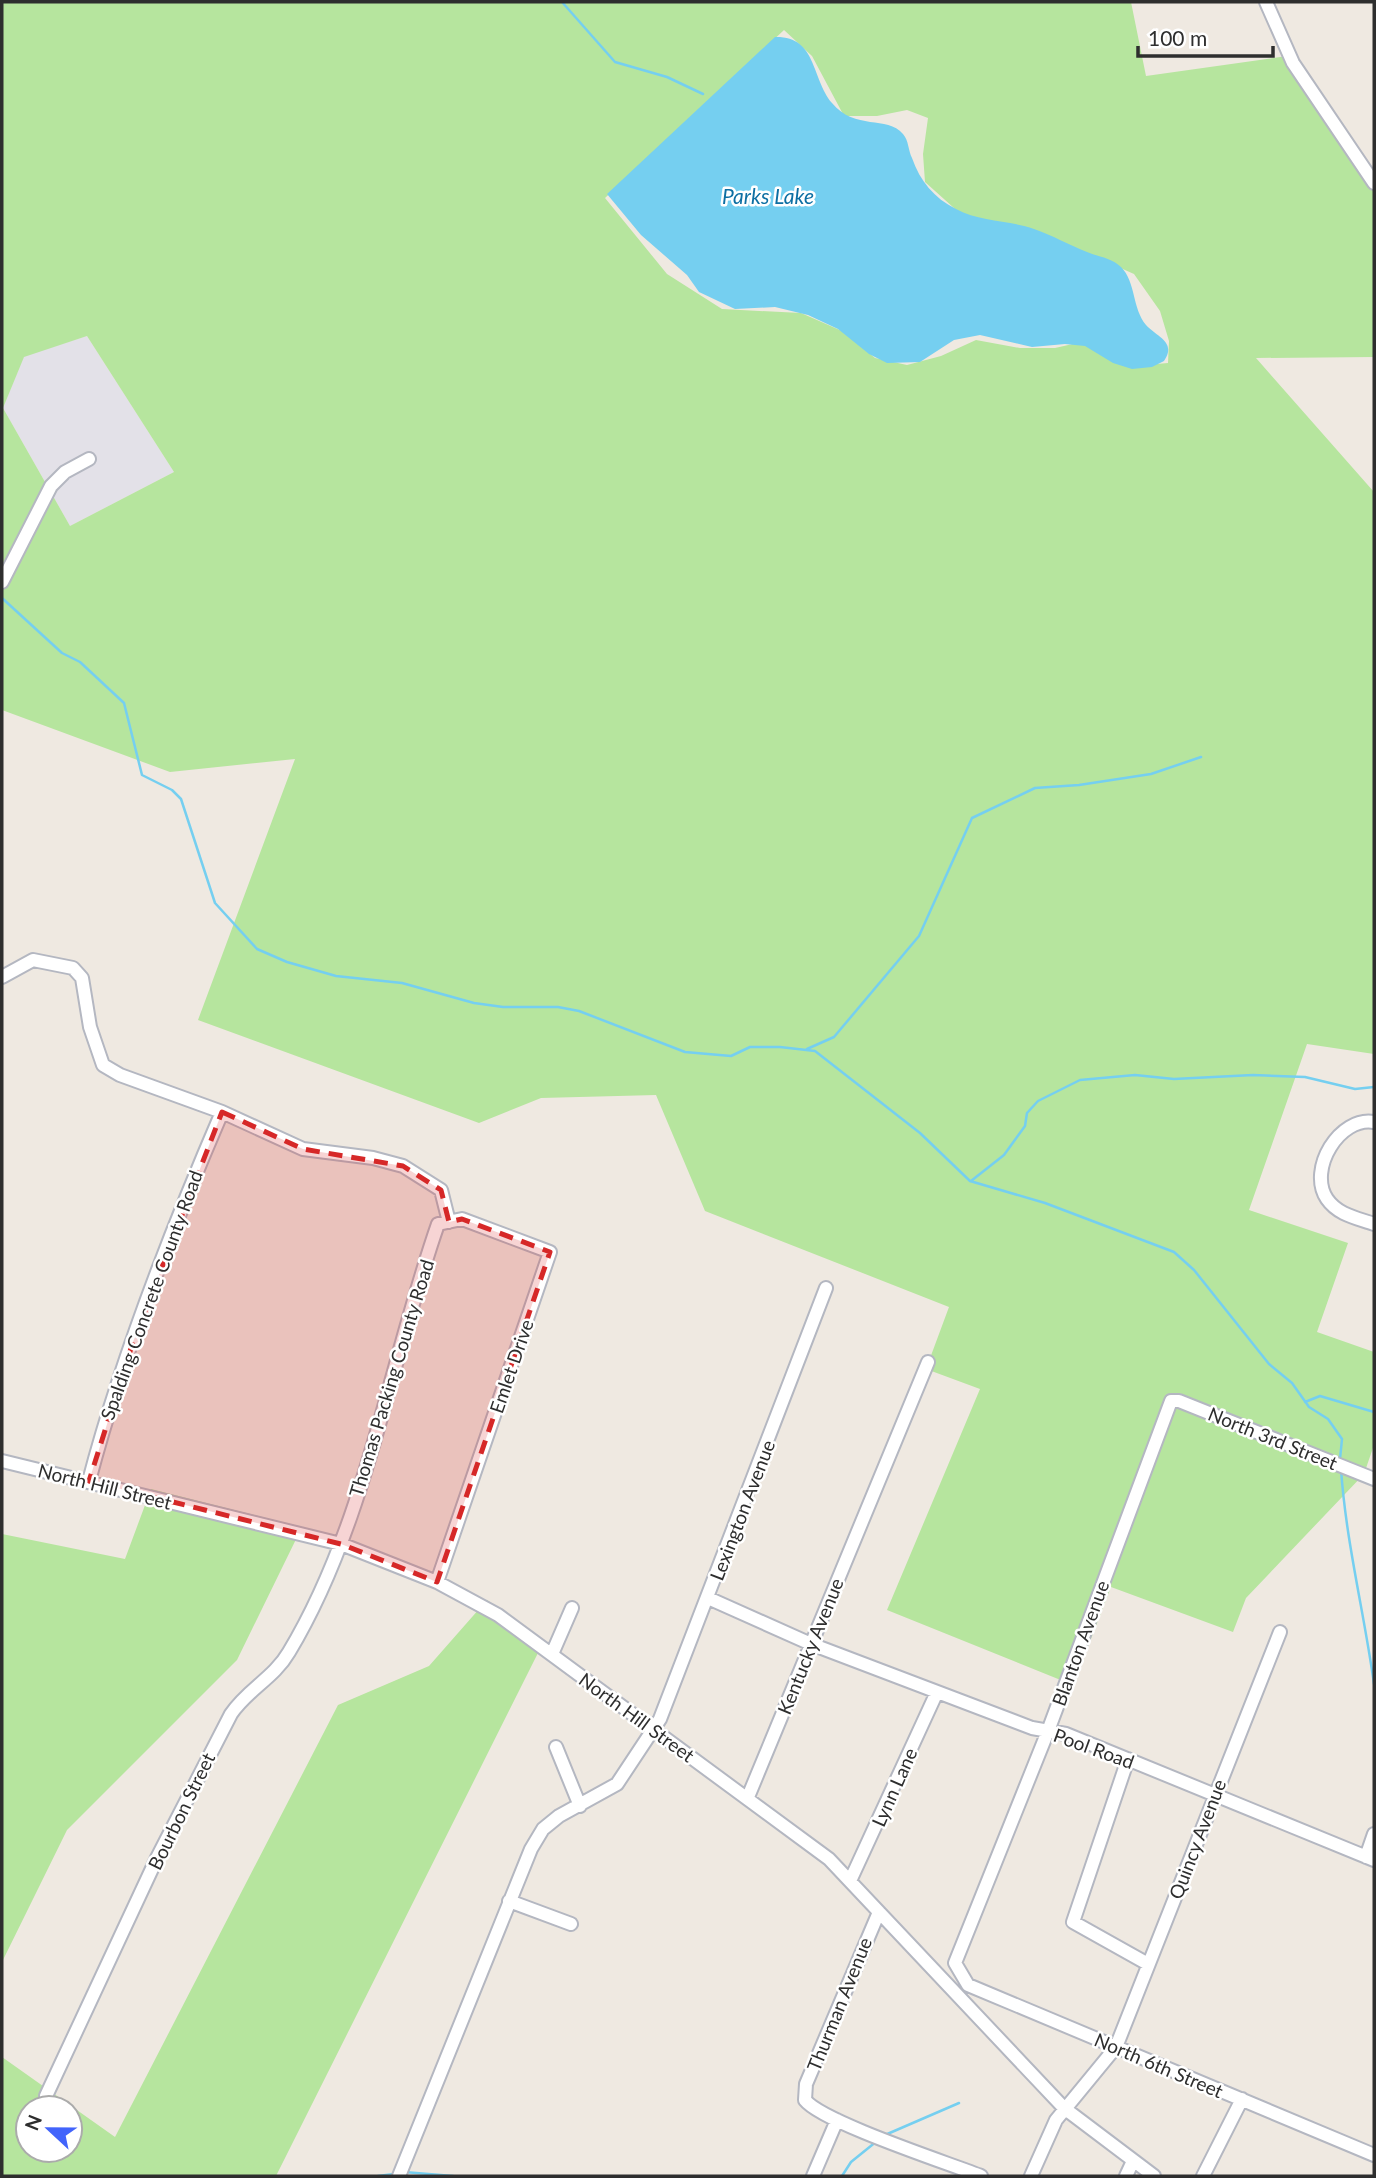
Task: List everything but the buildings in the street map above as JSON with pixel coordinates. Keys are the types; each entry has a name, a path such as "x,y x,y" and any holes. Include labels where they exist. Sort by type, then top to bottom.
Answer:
{"street":[{"path":"1266,2 1293,63 1374,183"},
{"path":"2,582 51,486 65,472 89,459"},
{"path":"2,977 33,960 73,968 82,978 90,1027 103,1065 120,1074 222,1112 303,1149 373,1158 403,1166 441,1190 449,1222"},
{"name":"Spalding Concrete County Road","path":"89,1481 104,1423 129,1353 222,1112"},
{"path":"1374,1122 1359,1121 1344,1129 1332,1145 1322,1166 1321,1182 1326,1198 1335,1208 1346,1215 1374,1224"},
{"name":"Emlet Drive","path":"437,1581 550,1252 462,1219 449,1222"},
{"name":"Thomas Packing County Road","path":"341,1544 422,1269 438,1224 449,1222"},
{"name":"Lexington Avenue","path":"399,2176 531,1849 543,1829 559,1816 617,1784 654,1730 708,1598 826,1288"},
{"name":"Kentucky Avenue","path":"748,1797 928,1362"},
{"name":"North 3rd Street","path":"1171,1401 1180,1401 1374,1479"},
{"name":"Blanton Avenue","path":"955,1963 1048,1731 1171,1401"},
{"name":"North Hill Street","path":"2,1461 341,1544 437,1581 498,1615 807,1841 850,1881 1064,2108 1154,2176"},
{"name":"Bourbon Street","path":"47,2094 203,1766 243,1696 271,1675 290,1651 341,1544"},
{"name":"Pool Road","path":"708,1598 811,1644 937,1692 1048,1731 1066,1734 1370,1858"},
{"path":"552,1654 572,1608"},
{"name":"Quincy Avenue","path":"1031,2176 1064,2108 1116,2047 1280,1632"},
{"name":"Lynn Lane","path":"850,1881 937,1692"},
{"path":"556,1747 580,1806"},
{"path":"1128,1759 1073,1922 1148,1964"},
{"path":"1370,1858 1374,1834"},
{"path":"509,1901 571,1924"},
{"name":"Thurman Avenue","path":"837,2120 812,2109 805,2100 806,2084 878,1912"},
{"name":"North 6th Street","path":"955,1963 968,1986 1374,2153"},
{"path":"1203,2176 1242,2099"},
{"path":"813,2176 837,2120 981,2176"},
{"path":"1126,2176 1133,2161"}],"highlighted area":[{"path":"222,1112 303,1149 403,1166 441,1190 449,1222 462,1219 550,1252 437,1582 341,1544 89,1481 133,1342"}],"shaded area":[{"path":"87,336 174,472 70,526 3,408 24,356"}],"green space":[{"path":"2,2 1131,2 1146,76 1287,56 1374,184 1374,357 1256,358 1374,492 1374,1054 1307,1044 1249,1210 1348,1243 1317,1332 1374,1352 1374,1445 1364,1474 1246,1598 1233,1632 1111,1587 1073,1685 887,1610 980,1389 926,1369 949,1307 705,1211 656,1095 541,1098 479,1123 198,1020 295,759 170,772 2,710","holes":["784,30 812,56 844,116 877,116 907,110 928,118 923,154 925,182 964,217 1046,235 1134,274 1160,311 1169,341 1168,363 1134,366 1086,341 1055,348 1020,348 976,340 941,356 907,365 875,358 842,331 801,313 722,309 667,274 605,198","87,336 174,472 70,526 3,408 24,357"]},
{"path":"151,1489 302,1527 237,1660 67,1830 2,1962 2,1534 125,1559"},
{"path":"487,1600 544,1641 276,2176 2,2176 2,2057 54,2094 14,2094 14,2164 84,2164 84,2115 115,2137 338,1705 429,1666"}],"water":[{"name":"Parks Lake","path":"775,37 799,43 811,60 825,93 841,112 860,120 888,125 903,134 924,181 948,205 975,216 1034,229 1121,267 1126,273 1138,311 1146,325 1167,344 1164,361 1152,367 1132,369 1113,363 1085,346 1065,344 1032,347 980,335 954,340 920,362 887,363 869,354 838,329 808,315 775,307 735,309 699,292 687,275 641,235 607,194"}],"waterway":[{"path":"562,2 615,62 667,77 703,94"},
{"path":"2,598 62,653 80,662 124,703 142,775 172,790 181,799 215,903 257,949 287,962 336,976 402,983 474,1003 503,1007 558,1007 579,1011 685,1052 731,1056 750,1047 815,1051 920,1133 970,1181 1045,1203 1174,1252 1194,1270 1269,1364 1292,1383 1309,1407 1328,1419 1342,1439 1340,1459"},
{"path":"807,1049 834,1037 919,936 972,818 1035,788 1079,785 1151,774 1201,757"},
{"path":"971,1181 1004,1155 1025,1126 1027,1113 1038,1101 1080,1080 1135,1075 1174,1079 1253,1075 1305,1077 1355,1089 1374,1087"},
{"path":"1305,1402 1320,1396 1374,1412"},
{"path":"1341,1469 1347,1523 1374,1684"},
{"path":"885,2135 959,2103"},
{"path":"842,2176 851,2162 877,2141"},
{"path":"404,2172 453,2176"},
{"path":"378,2176 394,2174"}]}
